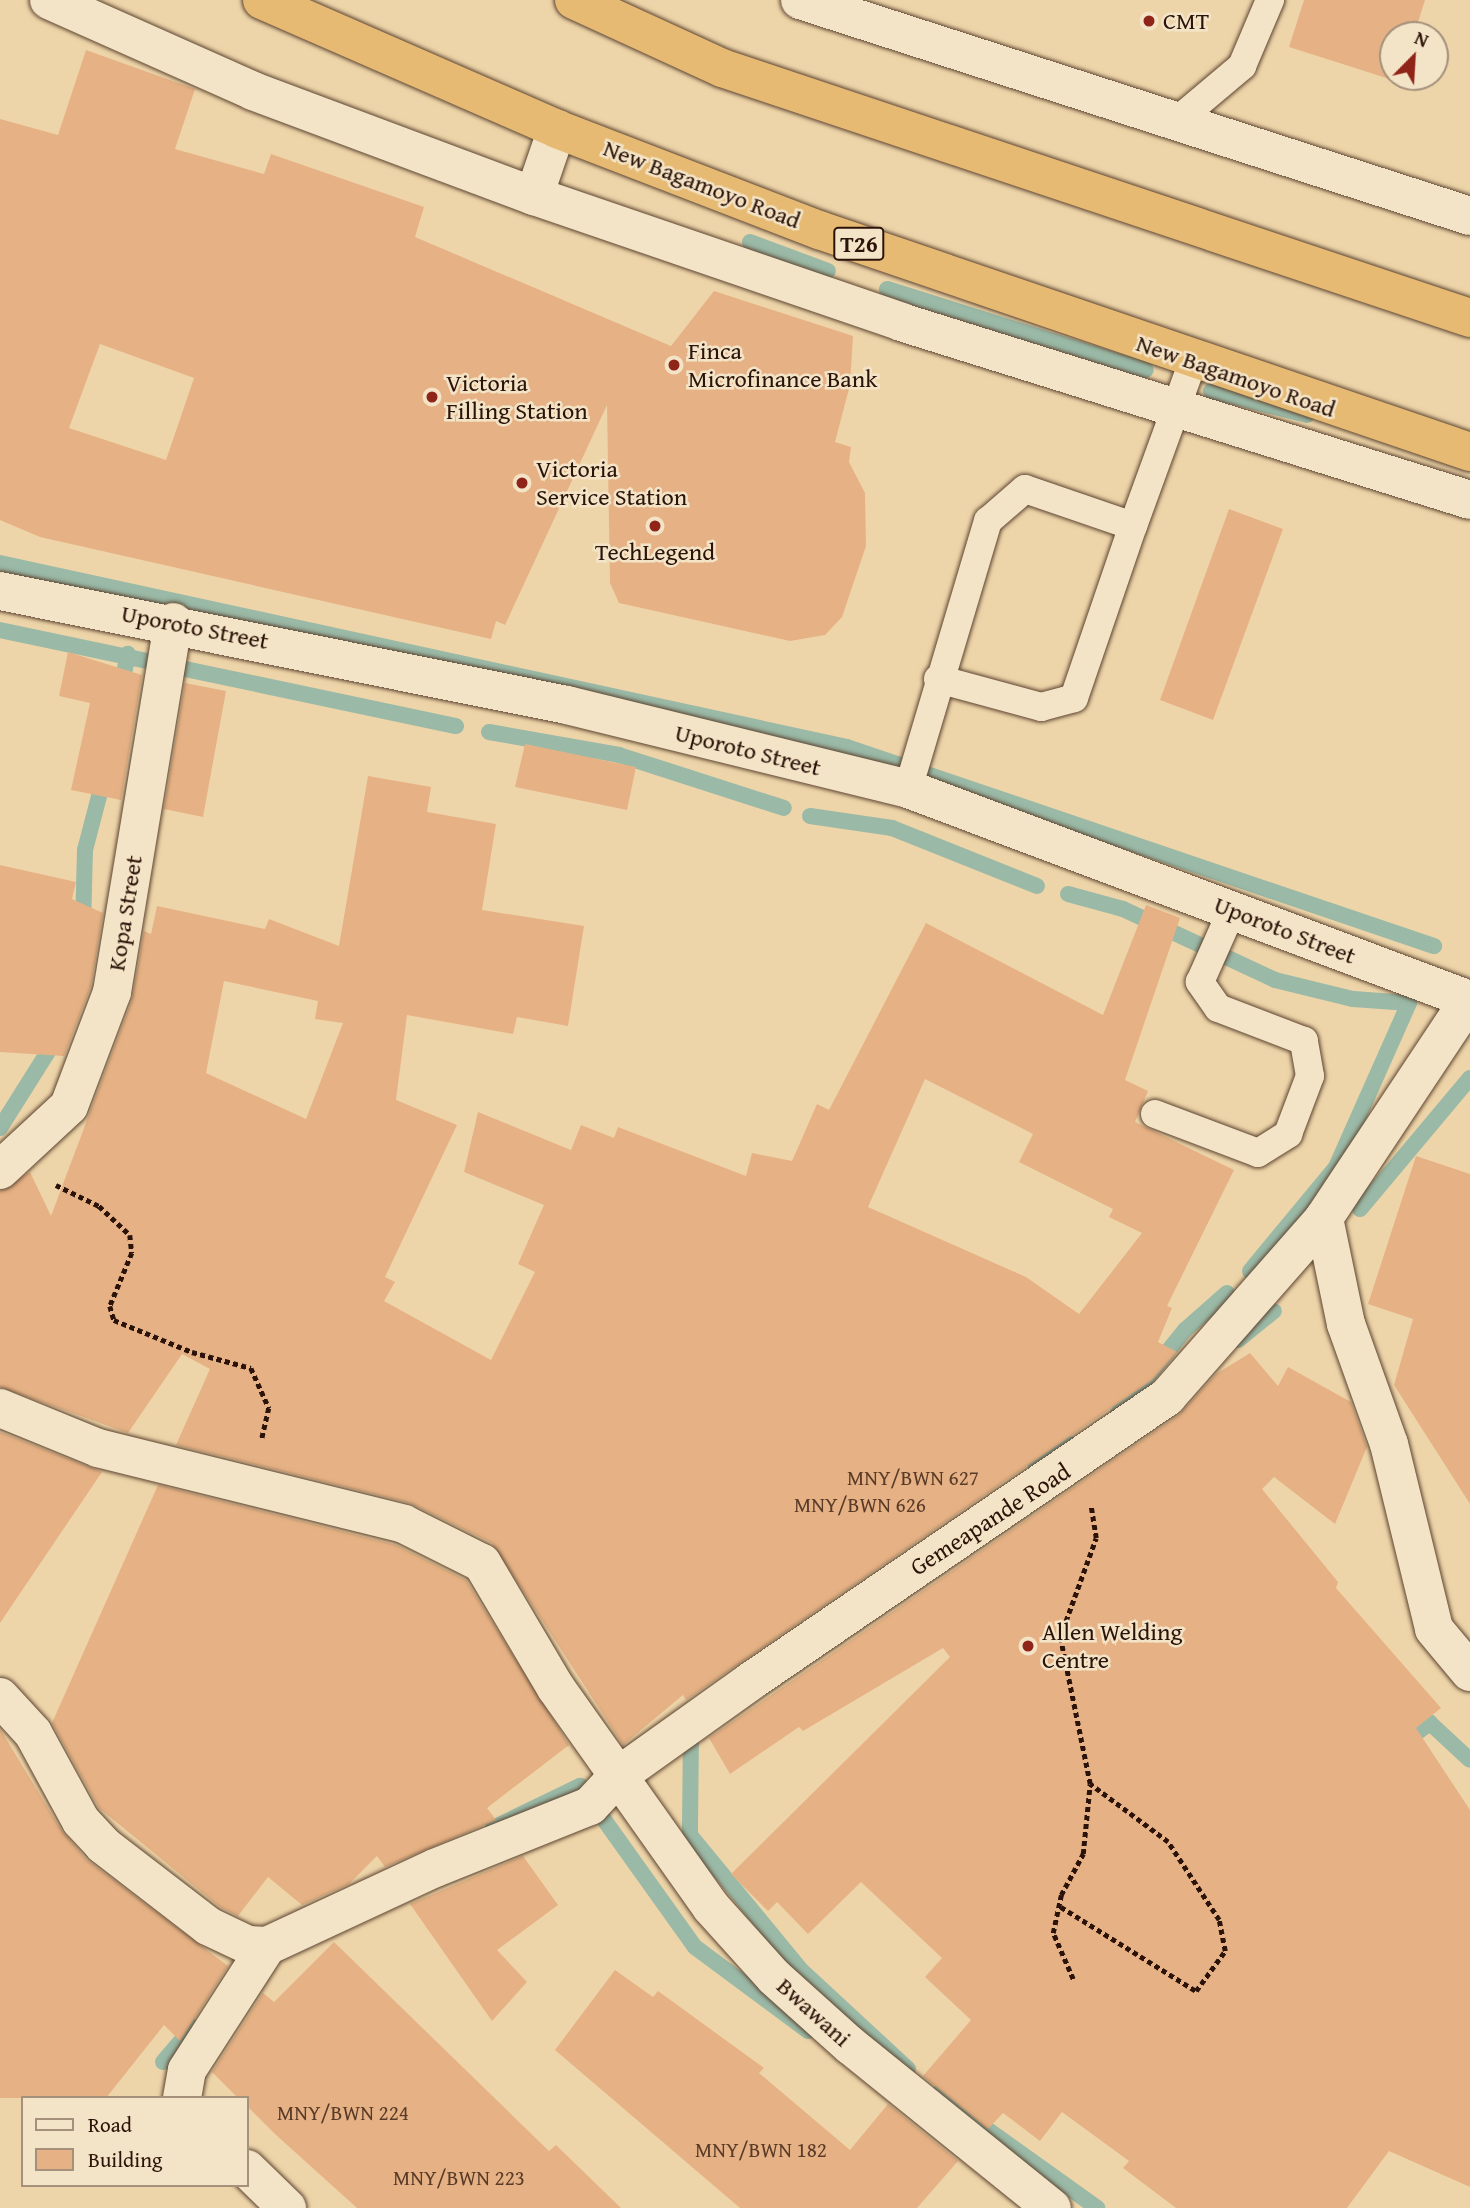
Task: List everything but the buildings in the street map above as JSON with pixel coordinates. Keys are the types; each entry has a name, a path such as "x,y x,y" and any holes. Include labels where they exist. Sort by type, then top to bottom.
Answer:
{"highway":[{"name":"New Bagamoyo Road","path":"262,0 557,129 819,230 1194,361 1470,452"},
{"path":"574,0 722,68 1470,318"}],"street":[{"path":"50,0 253,91 534,196 1176,409 1470,500"},
{"path":"800,0 1172,125 1470,216"},
{"path":"534,196 557,129"},
{"name":"Uporoto Street","path":"0,591 173,622 567,705 908,789 1469,1000"},
{"name":"Kopa Street","path":"3,1168 69,1106 112,992 173,622"},
{"name":"Gemeapande Road","path":"267,1946 435,1868 590,1807 618,1776 930,1557 1062,1473 1167,1397 1324,1218 1469,1000"},
{"path":"1324,1218 1346,1324 1415,1534 1434,1629 1470,1672"},
{"name":"Bwawani","path":"0,1408 99,1448 248,1482 404,1524 482,1563 519,1631 710,1908 774,1977 1052,2208"},
{"path":"0,1697 33,1733 81,1821 103,1845 208,1926 267,1946 187,2070 182,2096"},
{"path":"248,2170 287,2208"}],"lane":[{"path":"1172,125 1242,66 1270,0"},
{"path":"938,679 1041,707 1074,698 1133,526 1194,361"},
{"path":"908,789 938,679 988,522 1025,489 1133,526"},
{"path":"1155,1114 1258,1153 1288,1134 1301,1100 1310,1076 1304,1041 1218,1008 1204,996 1200,982 1232,910"}],"path":[{"path":"3,1168 99,1206 130,1236 132,1253 110,1306 114,1320 192,1352 251,1368 269,1408 248,1482"},
{"path":"1062,1473 1089,1501 1097,1523 1090,1565 1060,1637 1090,1784 1083,1854 1053,1933 1073,1979"},
{"path":"1061,1907 1196,1991 1225,1951 1219,1920 1168,1842 1090,1784"}],"waterway":[{"path":"750,242 828,271"},
{"path":"887,289 1146,370"},
{"path":"1211,391 1307,415"},
{"path":"0,563 847,747 1434,946"},
{"path":"0,630 456,726"},
{"path":"121,689 128,654"},
{"path":"489,732 619,755 784,808"},
{"path":"83,926 85,850 104,777"},
{"path":"810,816 892,828 1037,886"},
{"path":"1068,894 1123,909 1275,980 1353,999 1409,1003 1336,1167 1250,1271"},
{"path":"0,1128 58,1036"},
{"path":"1360,1209 1470,1078"},
{"path":"1118,1413 1185,1330 1227,1293"},
{"path":"1238,1340 1274,1311"},
{"path":"1035,1463 1070,1444"},
{"path":"1403,1743 1430,1723 1470,1760"},
{"path":"691,1732 690,1835 800,1969 908,2069"},
{"path":"493,1828 580,1786 695,1947 808,2031"},
{"path":"163,2062 193,2027"},
{"path":"938,2094 1097,2208"}],"place":[{"name":"CMT","path":"1149,21"},
{"name":"Finca Microfinance Bank","path":"674,365"},
{"name":"Victoria Filling Station","path":"432,397"},
{"name":"Victoria Service Station","path":"522,483"},
{"name":"TechLegend","path":"655,526"},
{"name":"Allen Welding Centre","path":"1028,1646"}]}
